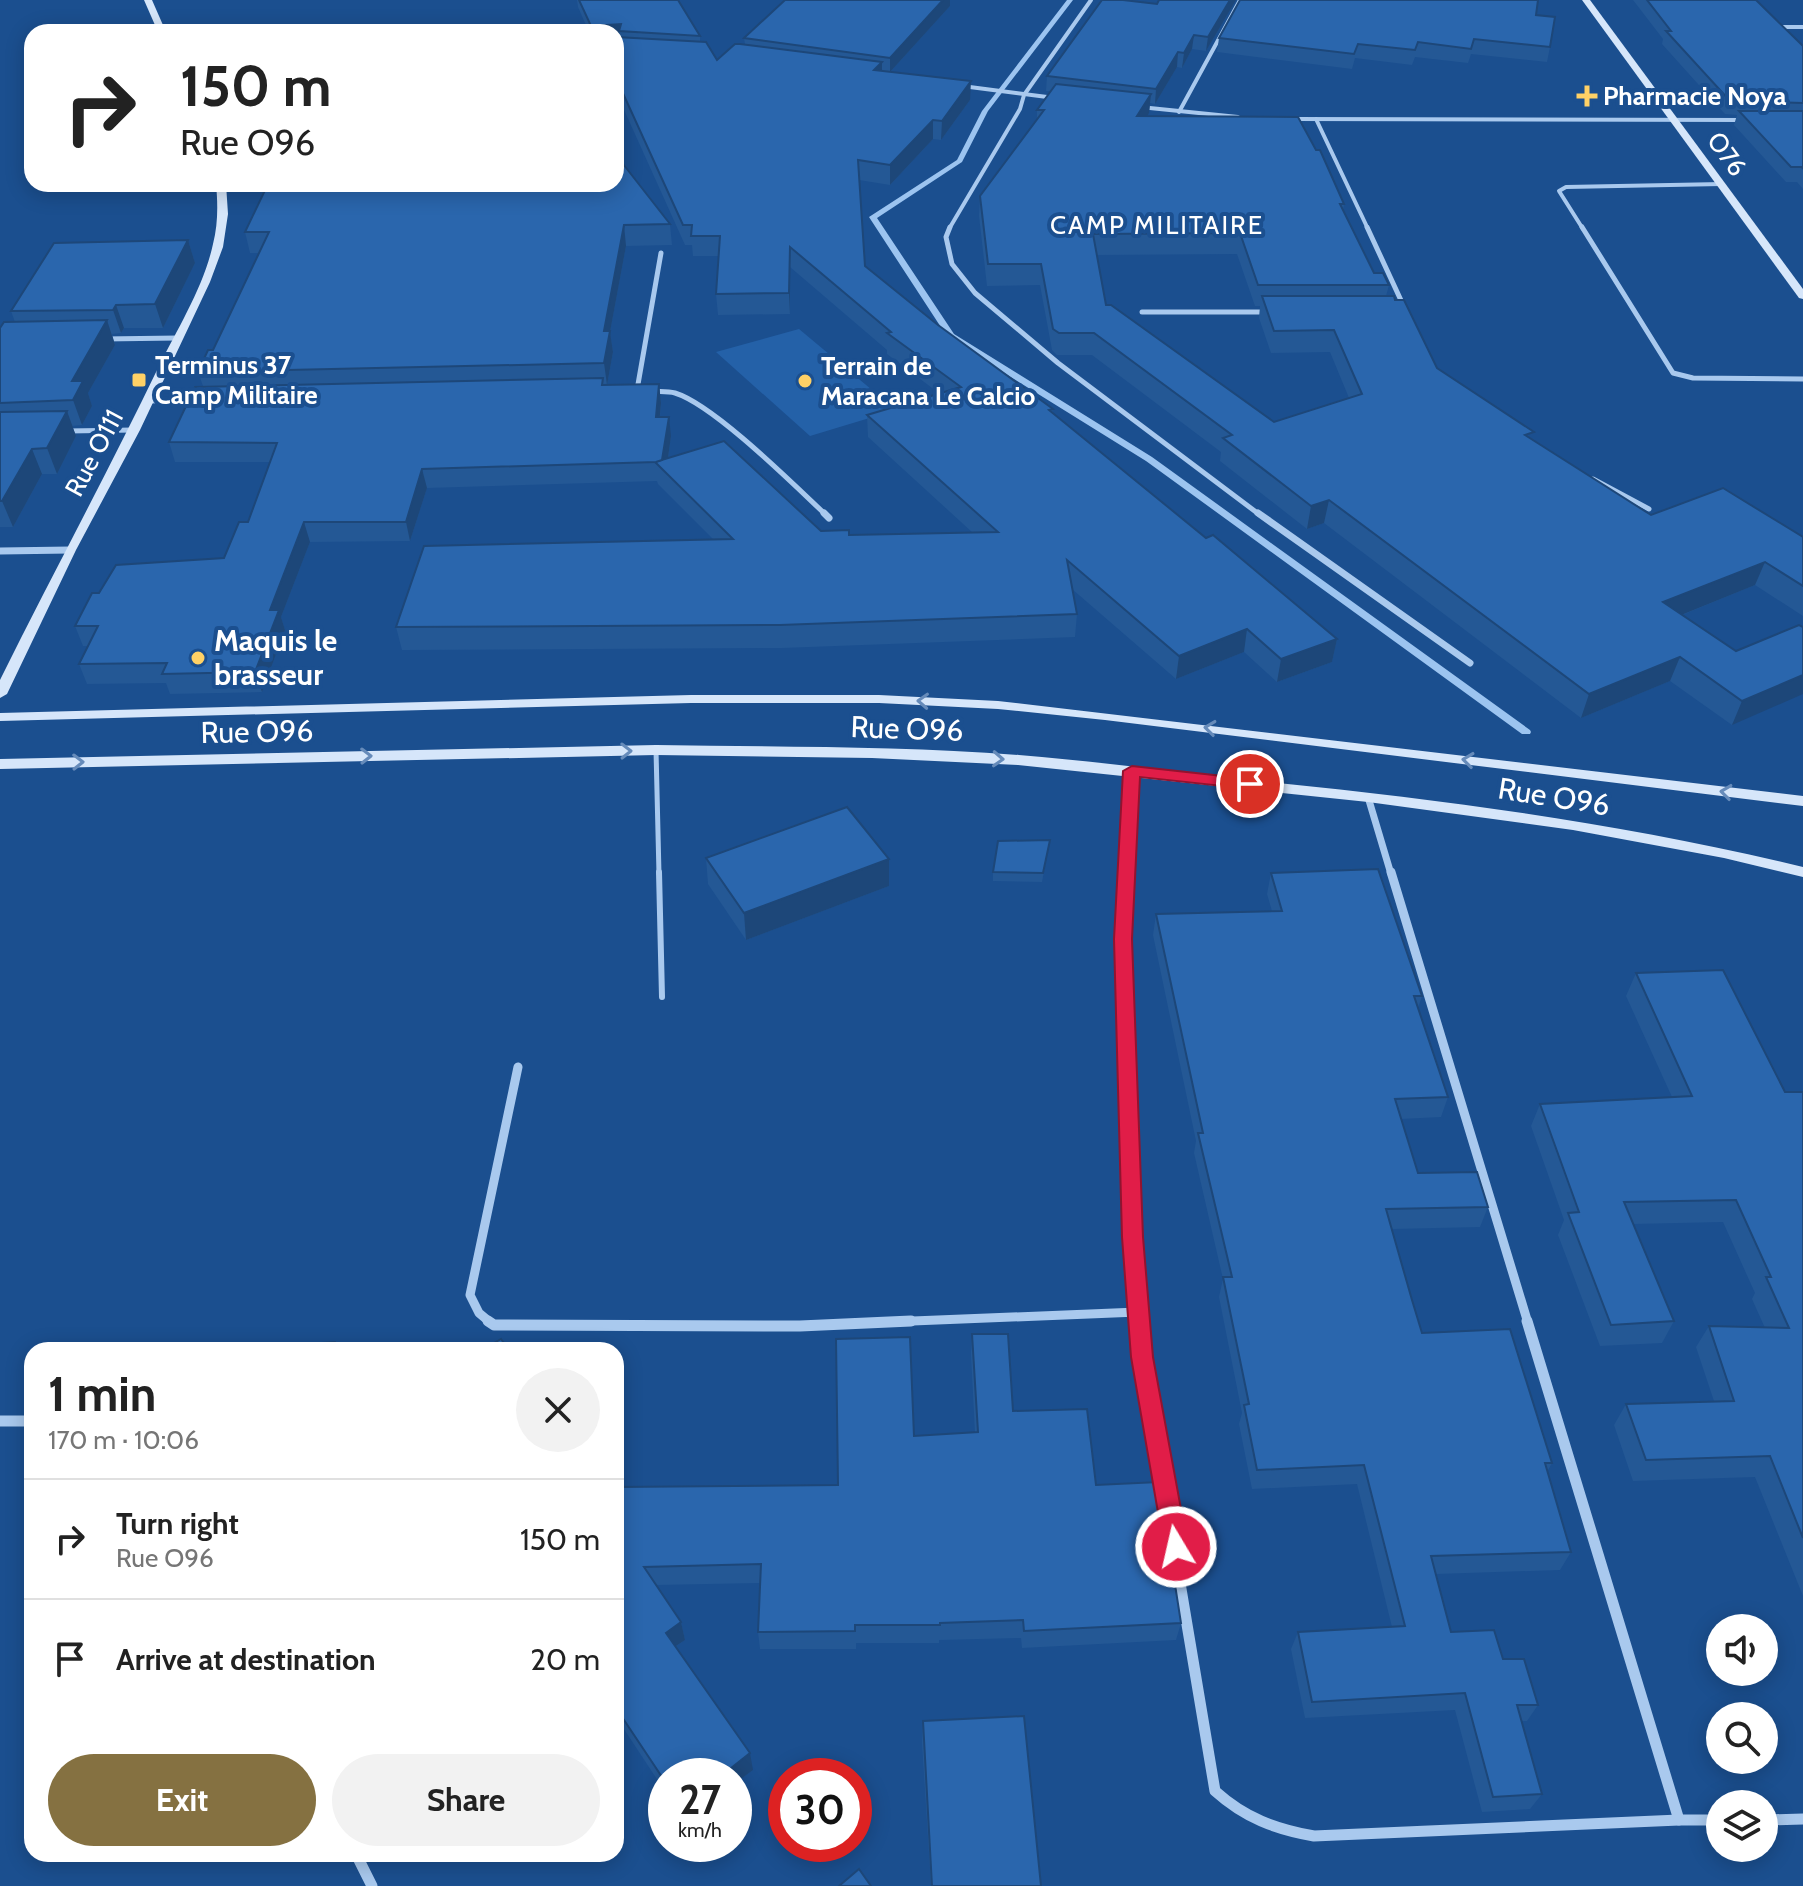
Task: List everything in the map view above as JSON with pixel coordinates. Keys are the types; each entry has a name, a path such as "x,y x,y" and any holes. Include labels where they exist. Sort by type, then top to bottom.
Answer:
{"main road":[{"path":"148,0 158,24"},
{"name":"O76","path":"1586,0 1803,296"},
{"name":"Rue O111","path":"0,694 178,338 218,247 223,214 222,192"},
{"name":"Rue O96","path":"0,717 675,699 879,699 998,705 1105,716 1803,801"},
{"name":"Rue O96","path":"0,764 656,750 872,753 1018,760 1368,797 1573,825 1724,853 1803,872"}],"street":[{"path":"1091,0 1024,95 1020,109 956,214 946,237 952,264 975,293 1058,363 1304,548 1470,663"},
{"path":"1179,112 1240,0"},
{"path":"1768,18 1789,37"},
{"path":"1778,27 1803,27"},
{"path":"961,86 1069,99"},
{"path":"1127,105 1245,117"},
{"path":"1286,119 1760,120"},
{"path":"1316,119 1406,312 1390,312"},
{"path":"1722,184 1566,187 1559,191 1673,373 1693,378 1803,379"},
{"path":"637,390 661,253"},
{"path":"1142,312 1282,312"},
{"path":"89,339 178,338"},
{"path":"621,390 674,393 697,403 781,472 829,518"},
{"path":"147,401 210,400"},
{"path":"60,431 134,430"},
{"path":"1583,473 1649,509"},
{"path":"0,551 70,550"},
{"path":"1132,771 1123,939 1132,1237 1138,1312 1142,1357 1215,1791 1237,1812 1269,1828 1314,1836 1706,1820"},
{"path":"1368,797 1679,1820"},
{"path":"518,1067 470,1295 483,1320 494,1325 800,1326 1138,1312"},
{"path":"0,1421 24,1421"},
{"path":"1778,1820 1803,1819"},
{"path":"360,1862 372,1886"}],"lane":[{"path":"656,750 662,997"}],"shaded area":[{"name":"Terrain de Maracana Le Calcio","path":"799,329 896,410 810,436 716,352"}],"building":[{"path":"579,0 678,0 700,36 624,31 624,24 590,24"},
{"path":"785,0 943,0 890,58 744,38"},
{"path":"1102,0 1157,4 1159,0 1230,0 1208,37 1194,35 1184,53 1178,52 1156,89 1047,76"},
{"path":"1240,0 1538,0 1536,15 1555,17 1550,47 1474,39 1471,49 1418,42 1415,50 1358,44 1354,54 1219,38"},
{"path":"1647,0 1756,0 1803,46 1803,103 1730,101 1666,31 1671,31"},
{"path":"624,37 706,42 717,60 735,44 740,44 882,62 874,70 971,81 942,121 933,120 890,165 858,160 865,266 938,325 1053,409 1049,410 1206,538 1213,535 1337,639 1281,659 1247,629 1179,656 1067,560 1077,614 780,625 396,627 424,546 733,539 655,462 724,441 821,531 849,530 849,535 998,532 867,415 961,387 887,333 891,332 790,247 789,293 716,294 720,236 691,236 692,225 683,225 624,96"},
{"path":"1056,84 1151,94 1137,116 1298,117 1316,150 1320,150 1344,204 1340,204 1374,273 1383,273 1389,285 1258,285 1240,233 1093,234 1106,305 1111,305 1274,422 1362,394 1334,330 1274,331 1262,296 1394,296 1395,300 1404,300 1437,368 1534,432 1525,435 1651,515 1723,488 1803,537 1803,586 1765,562 1663,602 1736,651 1799,625 1803,627 1803,675 1742,701 1680,657 1589,694 1329,500 1311,506 1223,438 1232,435 1094,333 1059,333 1053,329 1041,264 988,264 980,196 1044,110 1037,110"},
{"path":"1739,111 1803,111 1803,169 1791,167"},
{"path":"624,165 670,224 624,225 604,331 610,331 604,363 198,372 208,350 213,350 269,232 245,232 264,192 624,192"},
{"path":"188,240 155,304 116,305 113,310 11,311 54,243"},
{"path":"107,320 72,381 83,381 73,400 0,403 0,328 4,322"},
{"path":"603,378 602,385 659,384 656,417 669,417 662,460 422,469 406,522 304,522 270,610 279,610 255,672 162,674 167,663 79,664 98,626 75,626 92,593 99,593 116,565 224,558 239,522 248,522 277,443 169,442 195,387"},
{"path":"67,411 47,448 32,449 0,501 0,412"},
{"path":"847,807 889,859 744,913 706,858"},
{"path":"1050,840 1043,873 993,872 998,841"},
{"path":"1378,869 1422,996 1414,996 1448,1097 1395,1099 1418,1173 1477,1172 1488,1207 1386,1209 1422,1333 1510,1329 1552,1463 1545,1463 1571,1552 1431,1556 1451,1632 1494,1630 1503,1659 1524,1659 1538,1705 1517,1705 1542,1794 1493,1797 1465,1693 1312,1702 1298,1632 1405,1626 1364,1465 1257,1470 1244,1405 1249,1404 1223,1277 1232,1277 1198,1133 1203,1133 1156,914 1282,911 1271,873"},
{"path":"1723,970 1785,1092 1803,1092 1803,1538 1770,1456 1646,1460 1626,1404 1734,1401 1709,1326 1789,1328 1766,1277 1771,1277 1736,1200 1624,1202 1674,1321 1611,1325 1568,1213 1579,1212 1540,1104 1692,1096 1636,973"},
{"path":"972,1334 1008,1334 1013,1411 1087,1409 1096,1485 1159,1482 1181,1623 1024,1631 1023,1620 940,1625 855,1625 855,1631 758,1632 761,1564 644,1567 681,1622 666,1633 750,1753 744,1758 649,1758 624,1720 624,1487 838,1485 836,1339 910,1337 914,1436 978,1432"},
{"path":"1024,1716 1041,1886 932,1886 923,1721"},
{"path":"859,1869 871,1886 839,1886"}],"waterway":[{"path":"1070,0 985,111 960,161 873,217 951,336 1149,459 1526,732"}],"place":[{"name":"Pharmacie Noya","path":"1587,96"},
{"name":"Terminus 37 Camp Militaire","path":"139,380"},
{"name":"Terrain de Maracana Le Calcio","path":"805,381"},
{"name":"Maquis le brasseur","path":"198,658"}],"district":[{"name":"CAMP MILITAIRE","path":"1157,225"}],"route":[{"path":"1176,1547 1142,1357 1132,1237 1123,939 1132,771 1250,784"}]}
